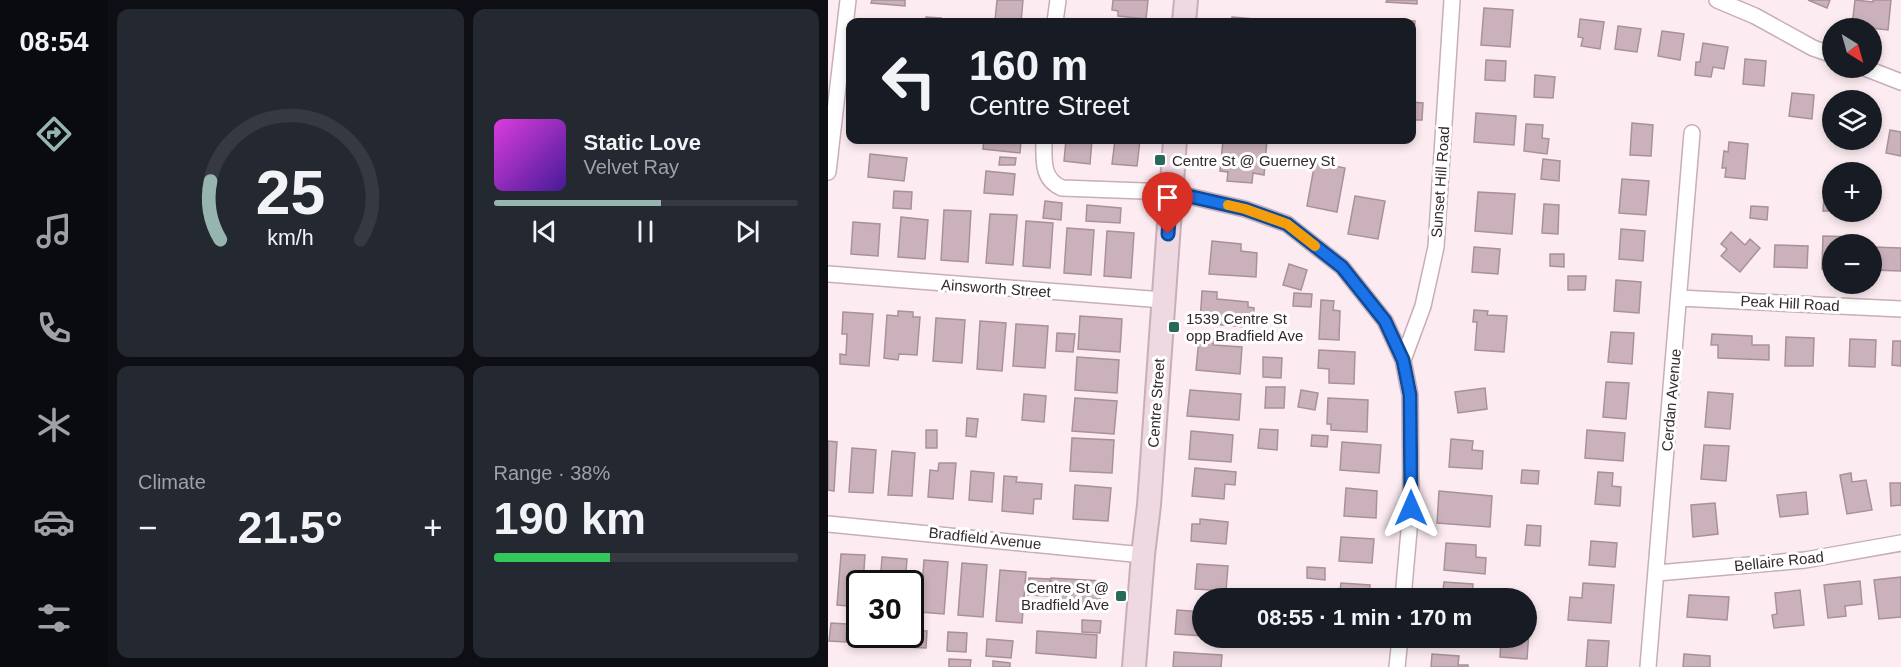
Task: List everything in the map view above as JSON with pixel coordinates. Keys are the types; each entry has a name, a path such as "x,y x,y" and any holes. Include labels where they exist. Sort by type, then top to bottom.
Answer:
{"main road":[{"path":"1184,18 1186,0"},
{"name":"Centre Street","path":"1134,667 1149,505 1175,144"}],"street":[{"path":"828,172 848,0"},
{"path":"1056,18 1058,0"},
{"name":"Sunset Hill Road","path":"1403,360 1423,306 1436,247 1452,0"},
{"path":"1717,0 1755,16 1822,51"},
{"path":"1882,75 1901,82"},
{"name":"Cerdan Avenue","path":"1648,667 1692,133"},
{"path":"1044,144 1044,167 1053,184 1062,188 1171,192 1245,209 1287,224 1342,267 1385,321 1403,360 1410,395 1411,508 1404,588"},
{"name":"Ainsworth Street","path":"828,274 1163,300"},
{"name":"Peak Hill Road","path":"1679,298 1901,309"},
{"name":"Bradfield Avenue","path":"828,524 1143,555"},
{"name":"Bellaire Road","path":"1657,573 1805,560 1901,543"},
{"path":"1397,667 1399,648"}],"building":[{"path":"872,0 905,0 905,6 871,3"},
{"path":"997,0 1023,0 1021,18 995,18"},
{"path":"1113,0 1148,0 1146,18 1118,16 1118,11 1112,10"},
{"path":"1387,0 1417,0 1417,4 1386,2"},
{"path":"1808,0 1830,0 1827,8"},
{"path":"1855,0 1873,2 1873,0 1891,0 1888,30 1882,29 1882,18 1853,18"},
{"path":"1484,8 1513,10 1510,47 1481,45"},
{"path":"1580,19 1604,22 1600,49 1581,46 1583,38 1578,37"},
{"path":"1618,26 1641,29 1637,52 1615,49"},
{"path":"1662,31 1684,34 1680,60 1658,56"},
{"path":"1703,43 1728,47 1724,69 1713,67 1711,77 1695,75 1696,62 1700,62"},
{"path":"1745,59 1766,61 1764,86 1743,84"},
{"path":"1486,60 1506,61 1505,81 1485,80"},
{"path":"1535,75 1555,77 1553,98 1534,97"},
{"path":"1792,93 1814,95 1812,119 1789,116"},
{"path":"1416,102 1423,103 1422,120 1416,120"},
{"path":"1476,113 1516,116 1514,145 1474,142"},
{"path":"1632,123 1653,125 1651,156 1630,155"},
{"path":"1526,124 1543,125 1542,138 1549,139 1547,154 1524,151"},
{"path":"1890,130 1901,132 1901,156 1886,153"},
{"path":"1729,142 1748,144 1745,179 1725,177 1726,168 1722,168 1724,151 1728,152"},
{"path":"984,144 1021,144 1020,153 983,149"},
{"path":"1066,144 1092,144 1090,164 1064,161"},
{"path":"1114,144 1140,144 1137,166 1112,164"},
{"path":"1223,144 1267,144 1264,175 1253,173 1252,183 1227,181 1228,172 1220,171"},
{"path":"870,154 907,158 904,181 868,177"},
{"path":"1000,157 1016,158 1015,165 999,165"},
{"path":"1543,159 1560,161 1559,181 1541,179"},
{"path":"1315,162 1345,168 1337,212 1307,206"},
{"path":"986,171 1015,174 1013,195 984,193"},
{"path":"1622,179 1649,181 1646,215 1619,213"},
{"path":"894,191 912,192 911,209 893,208"},
{"path":"1478,192 1515,194 1512,234 1475,231"},
{"path":"1355,196 1385,201 1378,239 1348,234"},
{"path":"1045,201 1062,203 1061,220 1043,218"},
{"path":"1544,204 1559,205 1558,234 1542,233"},
{"path":"1087,205 1121,208 1120,223 1086,221"},
{"path":"1751,206 1768,207 1767,220 1750,218"},
{"path":"944,210 971,211 968,262 941,260"},
{"path":"990,214 1017,215 1013,265 986,263"},
{"path":"901,217 928,220 925,259 898,257"},
{"path":"1026,221 1053,223 1050,268 1023,266"},
{"path":"853,222 880,224 878,256 851,254"},
{"path":"1067,228 1094,230 1091,275 1064,273"},
{"path":"1621,229 1645,231 1643,261 1619,259"},
{"path":"1107,231 1134,233 1131,278 1104,276"},
{"path":"1731,232 1745,245 1750,239 1760,248 1740,272 1721,256 1727,249 1721,244"},
{"path":"1212,241 1241,244 1241,251 1257,253 1256,277 1209,274"},
{"path":"1775,245 1808,246 1807,268 1774,267"},
{"path":"1474,247 1500,249 1498,274 1472,272"},
{"path":"1882,247 1901,248 1901,271 1882,270"},
{"path":"1550,254 1564,254 1564,267 1550,266"},
{"path":"1289,264 1307,270 1301,290 1283,285"},
{"path":"1568,276 1586,276 1585,290 1568,290"},
{"path":"1616,280 1641,282 1639,313 1614,311"},
{"path":"1202,291 1217,292 1217,299 1248,302 1248,307 1254,308 1253,322 1247,322 1246,327 1200,323"},
{"path":"1294,293 1312,294 1311,307 1293,306"},
{"path":"1321,300 1334,301 1333,310 1340,311 1339,340 1319,339"},
{"path":"1474,310 1488,311 1487,315 1507,316 1504,352 1475,350 1477,322 1473,322"},
{"path":"898,311 913,312 913,317 920,317 917,355 899,354 898,360 884,358 887,315 898,316"},
{"path":"843,312 873,314 869,366 840,364 840,354 846,355 847,334 842,334"},
{"path":"1080,316 1122,319 1120,352 1078,349"},
{"path":"936,318 965,320 962,363 933,361"},
{"path":"980,321 1006,323 1002,371 977,369"},
{"path":"1016,324 1048,326 1045,368 1013,366"},
{"path":"1611,332 1634,333 1632,364 1608,362"},
{"path":"1057,333 1075,334 1073,352 1056,351"},
{"path":"1712,334 1752,336 1752,345 1769,345 1769,360 1718,358 1718,345 1711,345"},
{"path":"1786,337 1814,338 1813,366 1785,366"},
{"path":"1199,338 1214,339 1213,345 1242,347 1240,374 1196,370"},
{"path":"1850,339 1876,340 1875,367 1849,366"},
{"path":"1893,341 1901,341 1901,366 1892,365"},
{"path":"1319,350 1355,352 1354,384 1329,383 1329,369 1318,368"},
{"path":"1077,357 1119,360 1117,393 1075,390"},
{"path":"1263,357 1282,358 1281,378 1263,377"},
{"path":"1606,382 1629,383 1626,419 1603,417"},
{"path":"1266,387 1285,387 1284,408 1265,408"},
{"path":"1485,388 1487,409 1458,413 1455,392"},
{"path":"1190,390 1241,394 1239,420 1187,416"},
{"path":"1301,390 1318,393 1315,410 1298,407"},
{"path":"1708,392 1733,394 1730,429 1705,427"},
{"path":"1024,394 1046,396 1044,422 1022,420"},
{"path":"1075,398 1117,401 1114,434 1072,431"},
{"path":"1328,398 1368,400 1367,432 1331,430 1331,424 1327,424"},
{"path":"967,418 978,419 976,437 966,436"},
{"path":"1260,429 1278,430 1277,450 1258,448"},
{"path":"926,430 937,430 937,448 926,448"},
{"path":"1587,430 1625,433 1623,461 1585,458"},
{"path":"1191,431 1233,435 1231,462 1189,459"},
{"path":"1312,435 1328,436 1327,447 1311,446"},
{"path":"1072,438 1114,440 1112,473 1070,471"},
{"path":"1451,439 1473,441 1472,450 1483,451 1482,469 1449,467"},
{"path":"828,441 837,442 834,491 828,490"},
{"path":"1342,442 1381,445 1379,473 1340,470"},
{"path":"1704,445 1729,446 1726,481 1701,479"},
{"path":"852,448 876,450 873,493 849,492"},
{"path":"892,451 915,453 912,496 888,495"},
{"path":"939,463 956,463 953,499 928,497 930,470 938,471"},
{"path":"1195,468 1236,472 1235,485 1225,484 1224,499 1192,496"},
{"path":"1522,470 1539,471 1538,484 1521,483"},
{"path":"971,471 994,473 992,502 969,500"},
{"path":"1598,472 1613,473 1612,486 1621,487 1620,506 1595,504"},
{"path":"1851,473 1852,482 1866,480 1872,510 1847,514 1840,475"},
{"path":"1004,476 1017,477 1016,482 1042,484 1041,499 1034,499 1033,514 1002,511"},
{"path":"1890,483 1901,483 1901,505 1891,506"},
{"path":"1075,485 1111,488 1108,521 1073,519"},
{"path":"1346,488 1377,491 1376,518 1344,516"},
{"path":"1439,491 1492,496 1490,527 1437,523"},
{"path":"1806,492 1808,514 1780,517 1777,495"},
{"path":"1715,503 1718,534 1693,537 1691,505"},
{"path":"1200,519 1228,522 1226,544 1191,541 1192,524 1200,524"},
{"path":"1527,525 1541,526 1540,546 1525,545"},
{"path":"1341,537 1374,539 1372,563 1339,561"},
{"path":"1591,541 1617,543 1615,567 1589,565"},
{"path":"1446,543 1476,545 1476,557 1486,558 1485,574 1444,570"},
{"path":"841,554 865,555 864,570 846,570 846,606 837,605"},
{"path":"882,557 907,559 906,570 881,570"},
{"path":"924,560 948,562 944,614 924,612"},
{"path":"962,563 987,565 983,617 958,615"},
{"path":"1197,564 1228,566 1226,588 1195,588"},
{"path":"1307,567 1325,568 1325,580 1307,578"},
{"path":"1000,570 1026,572 1022,623 996,621"},
{"path":"1901,577 1901,617 1879,619 1874,580"},
{"path":"1029,578 1050,579 1049,596 1028,595"},
{"path":"1051,578 1102,581 1099,608 1048,604"},
{"path":"1860,581 1862,604 1845,606 1846,616 1828,618 1824,585"},
{"path":"1444,582 1473,584 1473,588 1443,588"},
{"path":"1341,583 1370,585 1370,588 1340,588"},
{"path":"1583,583 1614,585 1611,623 1568,620 1570,597 1582,598"},
{"path":"1800,590 1804,625 1774,628 1772,615 1777,614 1775,593"},
{"path":"1689,595 1729,597 1727,620 1687,617"},
{"path":"1177,610 1192,611 1192,635 1175,634"},
{"path":"1082,620 1101,621 1100,633 1082,632"},
{"path":"831,623 846,624 846,642 829,641"},
{"path":"924,631 927,631 926,648 924,648"},
{"path":"1037,631 1097,635 1096,658 1036,653"},
{"path":"948,632 967,633 966,652 947,651"},
{"path":"987,639 1013,641 1011,658 986,656"},
{"path":"1588,640 1609,641 1607,667 1586,667"},
{"path":"1500,648 1528,648 1527,659 1500,657"},
{"path":"1174,652 1222,655 1221,667 1173,667"},
{"path":"1432,654 1459,656 1458,665 1468,665 1468,667 1431,667"},
{"path":"1684,654 1710,656 1710,667 1683,667"},
{"path":"949,659 971,660 970,667 949,667"},
{"path":"993,661 1010,663 1010,667 993,667"}],"slow traffic":[{"path":"1228,205 1287,224 1315,246"}],"place":[{"name":"Centre St @ Guerney St","path":"1160,160"},
{"name":"1539 Centre St opp Bradfield Ave","path":"1174,327"},
{"name":"Centre St @ Bradfield Ave","path":"1121,596"}],"route":[{"path":"1168,234 1171,192 1245,209 1287,224 1342,267 1385,321 1403,360 1410,395 1411,508"}]}
